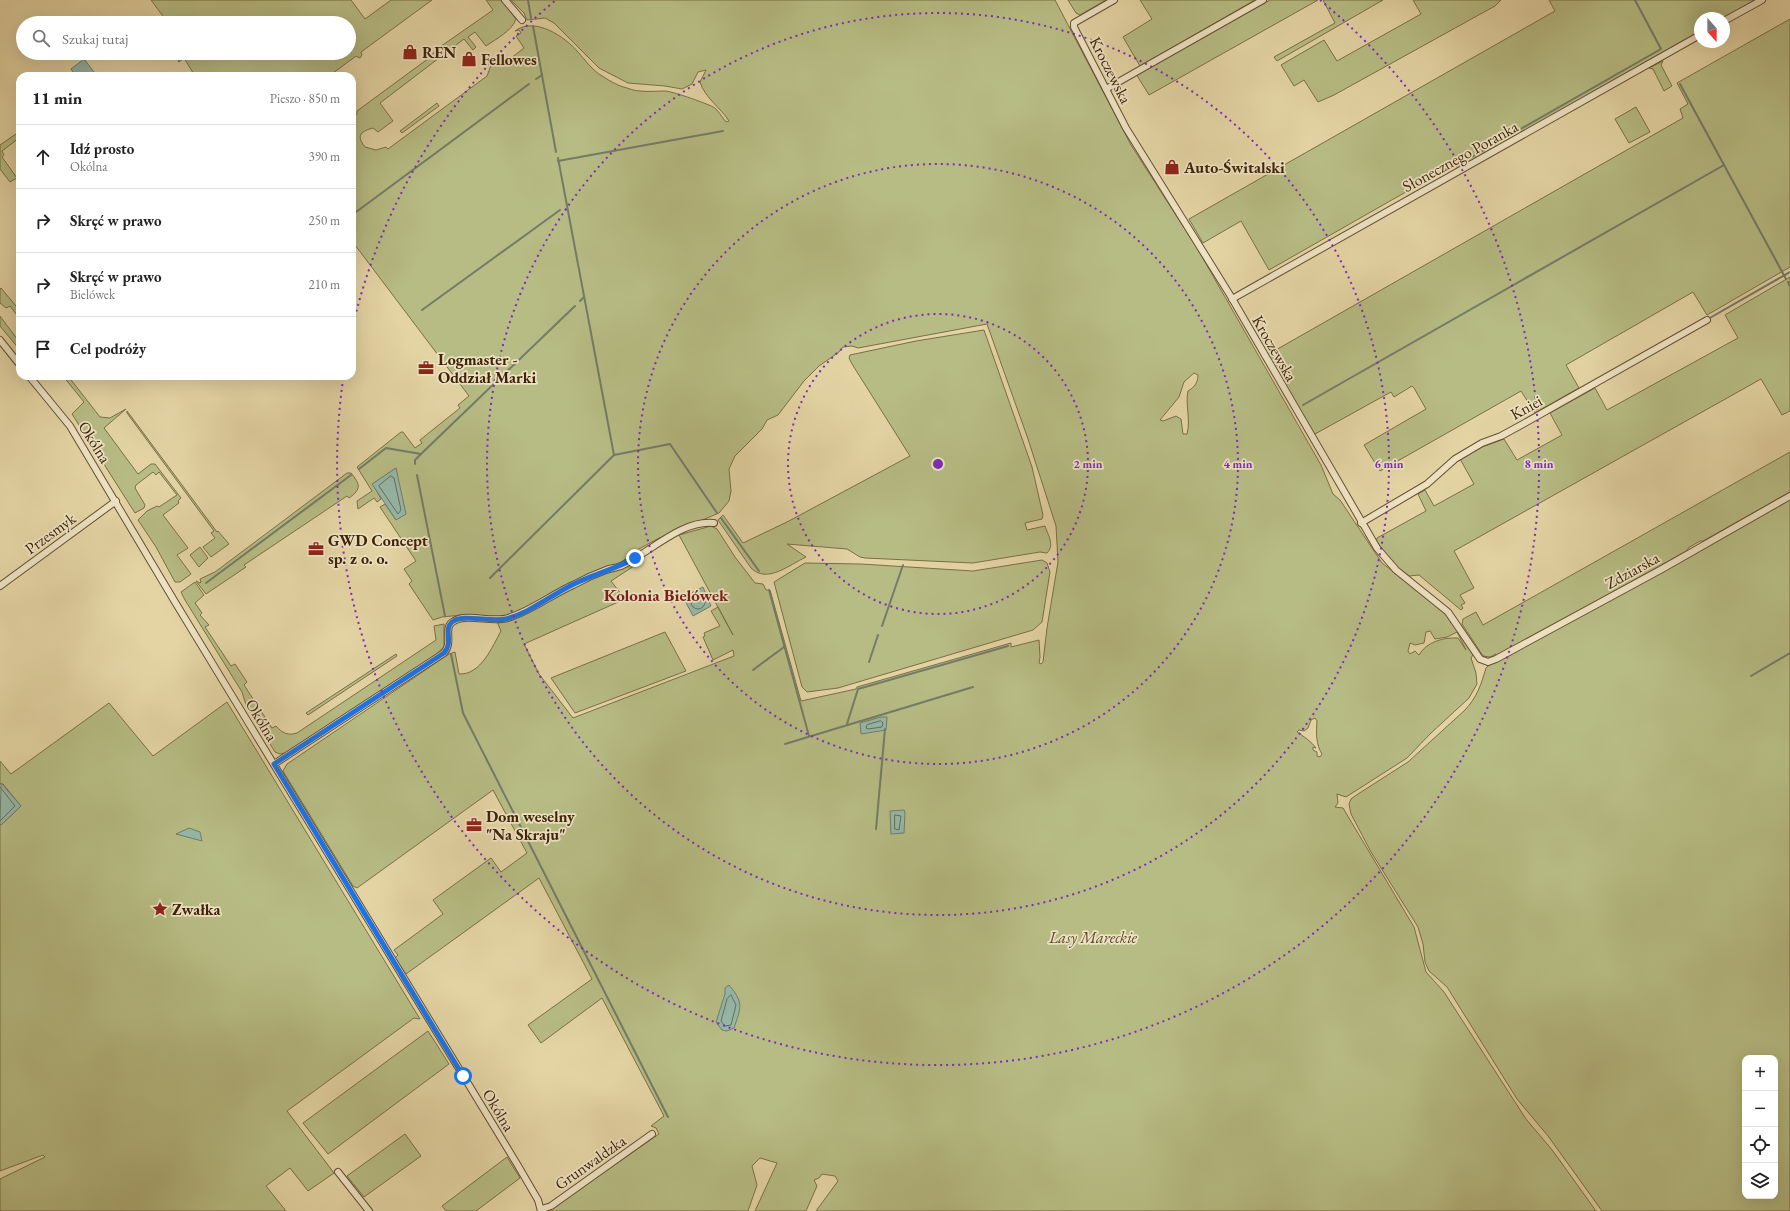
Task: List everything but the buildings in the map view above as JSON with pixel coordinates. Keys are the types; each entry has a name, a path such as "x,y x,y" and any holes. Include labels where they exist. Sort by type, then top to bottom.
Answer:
{"street":[{"path":"505,0 522,20"},
{"name":"Kroczewska","path":"1114,0 1074,23 1074,27 1126,128 1168,192 1232,299 1361,523 1387,561 1448,612 1477,656 1484,662"},
{"path":"1106,89 1263,0"},
{"path":"1730,19 1762,0"},
{"name":"Słonecznego Poranka","path":"1232,299 1694,38"},
{"name":"Kniei","path":"1361,523 1427,484 1455,459 1476,446 1523,424 1707,320"},
{"path":"0,340 16,360"},
{"name":"Okólna","path":"32,380 70,426 541,1209"},
{"name":"Zdziarska","path":"1484,662 1496,659 1790,496"},
{"name":"Przesmyk","path":"0,586 116,501"},
{"path":"274,764 444,653 450,643 448,628 453,621 460,618 499,620 511,618 529,610 553,595 588,577 621,566 684,530 703,523 714,523"},
{"name":"Grunwaldzka","path":"541,1209 551,1206 652,1134"},
{"path":"338,1172 369,1211"}],"green space":[{"path":"151,0 351,0 365,19 391,0 432,0 361,52 362,55 360,58 356,56 356,16 163,16"},
{"name":"Lasy Mareckie","path":"486,0 501,0 516,19 511,27 486,46 475,32 468,37 476,47 473,50 464,39 380,103 393,121 378,132 373,128 363,132 360,139 365,147 376,150 386,147 388,149 487,76 494,57 501,66 524,48 516,36 521,33 519,30 515,31 523,27 531,26 549,30 558,35 572,46 595,71 617,85 636,91 666,91 683,96 715,108 726,122 729,121 702,88 700,82 706,70 698,72 692,84 682,89 628,83 599,68 554,23 545,18 527,20 524,13 511,0 1055,0 1131,145 1197,248 1321,465 1333,494 1340,500 1382,563 1444,611 1473,655 1471,658 1476,673 1477,684 1469,698 1430,734 1407,758 1346,797 1337,794 1338,803 1335,807 1343,808 1414,927 1426,972 1444,992 1526,1119 1553,1151 1596,1211 816,1211 838,1181 835,1176 822,1174 819,1178 814,1180 817,1186 806,1211 755,1211 777,1163 760,1158 752,1166 757,1185 748,1211 548,1211 659,1134 656,1128 651,1126 664,1116 602,998 541,1043 528,1025 592,979 539,878 406,974 395,958 398,955 394,950 443,914 433,900 491,858 501,872 527,853 493,790 357,888 353,886 283,771 287,764 449,654 455,652 459,674 474,670 490,652 501,631 497,622 550,599 592,578 632,564 634,566 611,581 625,599 524,644 539,674 573,718 734,656 733,650 713,660 703,637 705,636 704,633 720,626 711,611 718,607 679,535 711,526 717,529 735,557 755,583 763,584 766,590 770,590 801,701 856,689 857,687 1011,643 1011,647 1039,640 1039,663 1041,664 1043,662 1058,562 1056,526 1028,439 987,324 858,348 852,346 843,347 839,352 819,366 804,381 778,415 767,420 762,429 735,456 729,469 731,491 729,501 719,513 657,539 639,549 620,563 517,613 497,618 462,615 442,617 433,620 409,584 412,581 404,569 416,561 380,507 385,504 396,520 396,468 373,484 381,499 377,502 374,498 358,509 357,501 372,491 357,467 401,432 403,432 415,448 422,443 420,440 460,408 458,405 469,396 356,246 356,115 357,111 429,58 437,49 493,10","holes":["1194,373 1198,375 1197,382 1193,388 1188,391 1188,428 1187,434 1183,434 1181,419 1176,416 1163,421 1160,420 1179,397 1184,382","1430,631 1435,639 1447,637 1457,632 1466,650 1458,638 1453,638 1436,641 1422,650 1419,655 1415,651 1410,654 1408,651 1410,643 1415,645 1424,643 1426,632","1315,718 1317,721 1318,743 1322,754 1320,757 1317,756 1317,752 1313,750 1313,747 1316,748 1297,732 1299,730 1304,731 1308,728 1311,720"]},
{"path":"1068,0 1106,0 1080,15 1076,13"},
{"path":"1140,0 1255,0 1140,66 1123,37 1152,19"},
{"path":"1270,0 1318,0 1149,95 1136,74"},
{"path":"1323,0 1383,0 1277,61 1274,57 1335,23"},
{"path":"1413,0 1501,0 1495,6 1334,95 1318,102 1304,80 1294,86 1281,65 1324,40 1337,61 1421,14"},
{"path":"1549,0 1755,0 1730,14 1730,12 1694,12 1694,34 1458,169 1455,164 1269,270 1241,221 1203,243 1189,219 1555,11"},
{"path":"1790,19 1790,267 1707,315 1693,292 1566,365 1579,388 1535,413 1521,391 1380,471 1364,445 1426,409 1412,386 1394,397 1391,392 1315,434 1312,433 1267,355 1683,118 1680,109 1688,104 1677,83"},
{"path":"185,60 351,60 334,72 193,72"},
{"path":"1663,61 1661,65 1672,86 1664,91 1653,69 1649,68"},
{"path":"437,103 439,106 402,133 400,131"},
{"path":"1636,107 1650,132 1629,143 1615,119"},
{"path":"16,134 16,140 2,151 4,155 2,157 16,177 16,179 10,182 0,169 0,145"},
{"path":"1790,277 1790,411 1782,415 1761,379 1454,551 1474,588 1460,595 1465,603 1461,605 1463,608 1461,610 1419,575 1409,576 1396,566 1376,542 1377,538 1426,511 1418,494 1425,490 1434,506 1474,484 1460,459 1482,447 1504,439 1517,460 1562,435 1550,413 1595,388 1607,410 1738,338 1725,315"},
{"path":"1,288 16,306 16,314 10,306 6,308 0,303"},
{"path":"0,316 16,338 16,345 0,326"},
{"path":"984,330 1032,467 1043,515 1042,519 1025,523 1027,530 1045,526 1051,543 1047,553 1040,552 973,563 865,558 860,557 847,549 787,544 806,557 778,572 771,574 757,572 751,568 718,520 723,515 743,543 787,522 910,456 852,364 849,358 850,355 916,341"},
{"path":"66,380 71,380 100,417 110,418 126,409 104,428 138,474 151,464 155,464 181,498 178,501 179,503 163,515 188,548 177,555 191,574 180,582 175,582 156,547 138,520 147,511 157,506 159,507 177,495 159,472 156,475 153,472 136,485 135,488 145,505 144,508 135,513 72,414 84,402"},
{"path":"127,411 217,532 218,531 229,544 211,557 203,547 215,538 211,533 214,531"},
{"path":"1790,452 1790,492 1703,541 1700,541 1688,548 1688,550 1501,654 1496,656 1496,654 1490,657 1483,656 1462,624 1463,619 1476,612 1483,625"},
{"path":"347,473 351,473 358,483 358,489 353,495 349,498 347,496 244,565 246,567 206,594 196,581 200,583 200,579 215,572"},
{"path":"1790,498 1790,1211 1602,1211 1548,1136 1517,1099 1447,987 1429,971 1425,962 1423,944 1418,927 1371,852 1351,814 1349,804 1351,799 1358,794 1408,762 1465,710 1476,695 1486,668"},
{"path":"200,547 208,558 199,567 190,555"},
{"path":"1042,560 1047,563 1050,572 1042,622 1033,630 838,688 807,692 802,687 774,582 805,563 861,564 973,571"},
{"path":"195,582 204,595 195,603 202,613 200,615 209,625 205,627 231,666 235,664 247,682 244,685 272,728 276,726 288,734 297,733 436,640 434,626 444,624 444,647 433,657 290,752 280,754 275,752 246,705 242,692 181,592"},
{"path":"665,632 686,671 575,713 551,678"},
{"path":"396,654 397,656 308,715 306,713"},
{"path":"227,702 420,1019 414,1018 287,1111 334,1173 308,1191 290,1168 266,1186 286,1211 0,1211 0,1179 45,1157 43,1155 0,1171 0,824 2,824 21,806 3,784 0,784 0,761 11,774 109,703 153,756"},
{"path":"428,1031 449,1064 328,1154 303,1123"},
{"path":"405,1134 421,1156 364,1197 347,1176"},
{"path":"507,1157 520,1178 476,1211 446,1211 442,1206"}],"water":[{"path":"85,60 94,72 73,72 71,69"},
{"path":"396,468 406,514 396,520 372,484"},
{"path":"703,587 711,606 693,616 683,597"},
{"path":"881,717 887,717 886,730 861,734 860,723"},
{"path":"1,783 21,806 1,825 0,824"},
{"path":"904,810 904,833 891,834 890,811"},
{"path":"189,828 200,832 202,841 176,834"},
{"path":"729,985 737,996 740,1005 734,1028 727,1031 722,1030 716,1022 725,994 725,988"}],"waterway":[{"path":"528,0 531,18"},
{"path":"1468,159 1661,49 1635,0"},
{"path":"533,26 556,152"},
{"path":"536,79 542,75"},
{"path":"356,212 529,84"},
{"path":"1680,84 1786,279"},
{"path":"558,161 723,131"},
{"path":"490,578 614,455 558,158"},
{"path":"1303,405 1724,165"},
{"path":"422,310 560,210"},
{"path":"1708,319 1790,272"},
{"path":"1788,282 1790,287"},
{"path":"580,301 584,297"},
{"path":"359,469 386,448 421,454 575,306"},
{"path":"614,455 670,444 717,513"},
{"path":"415,464 415,460 421,454"},
{"path":"206,583 351,475"},
{"path":"417,475 445,616"},
{"path":"721,518 759,571"},
{"path":"882,626 903,565"},
{"path":"769,590 809,736"},
{"path":"869,662 878,635"},
{"path":"847,724 858,689 1008,646"},
{"path":"753,670 784,647"},
{"path":"1751,676 1790,653"},
{"path":"451,654 463,713 668,1117"},
{"path":"785,744 973,687"},
{"path":"876,829 885,729"}],"place":[{"name":"REN","path":"410,52"},
{"name":"Fellowes","path":"469,59"},
{"name":"Auto-Świtalski","path":"1172,167"},
{"name":"Logmaster - Oddział Marki","path":"426,368"},
{"name":"GWD Concept sp. z o. o.","path":"316,549"},
{"name":"Dom weselny \"Na Skraju\"","path":"474,825"},
{"name":"Zwałka","path":"160,909"}],"district":[{"name":"Kolonia Bielówek","path":"666,595"}],"route":[{"path":"463,1076 274,764 308,744 352,712 444,653 448,649 450,643 448,628 453,621 460,618 499,620 511,618 529,610 553,595 588,577 608,569 621,566 635,558"}]}
